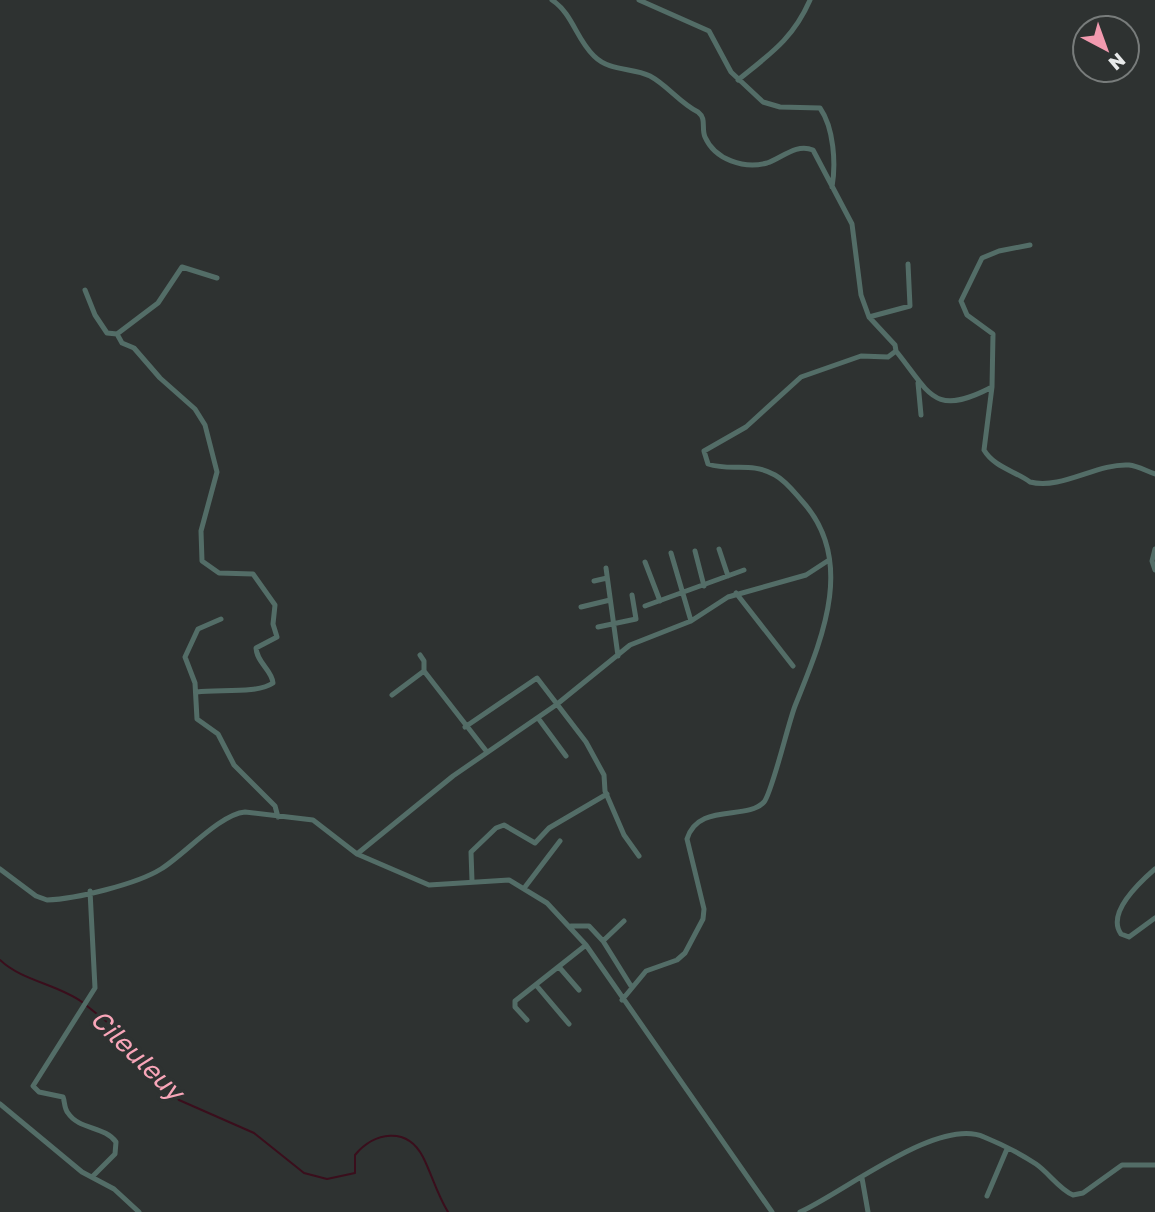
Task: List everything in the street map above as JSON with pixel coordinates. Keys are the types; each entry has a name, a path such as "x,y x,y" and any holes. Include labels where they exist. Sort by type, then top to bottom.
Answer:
{"street":[{"path":"552,0 565,9 581,39 601,62 649,75 703,116 704,136 719,154 735,163 754,164 767,163 795,149 810,148 852,224 861,295 869,317 895,345 896,351 918,383 930,394 954,401 975,396 992,387"},
{"path":"639,0 709,31 738,80 771,106 820,108 825,116 833,154 832,187"},
{"path":"738,80 793,34 810,0"},
{"path":"1030,245 999,251 982,258 961,301 967,315 993,334 992,387 984,450 992,461 1030,482 1075,477 1119,466 1134,466 1155,474"},
{"path":"869,317 910,306 908,264"},
{"path":"85,290 95,315 107,333 117,334 158,303 182,267 217,278"},
{"path":"117,334 122,343 134,348 160,378 195,409 205,425 217,472 201,530 202,561 219,573 254,574 275,605 273,625 277,637 256,648 258,662 271,675 273,683 254,689 220,688 197,692"},
{"path":"622,1000 646,971 677,960 689,946 703,919 704,909 687,839 691,829 724,812 760,805 770,792 781,743 809,673 829,609 832,581 830,560 816,516 785,483 766,471 748,465 718,467 708,464 704,451 746,427 801,377 861,356 888,358 896,351"},
{"path":"918,383 921,415"},
{"path":"719,549 728,576"},
{"path":"1155,549 1152,561 1155,570"},
{"path":"695,551 704,586"},
{"path":"671,552 691,621"},
{"path":"357,853 486,752 538,718 647,636 691,621 736,593 806,575 830,560"},
{"path":"645,562 660,601"},
{"path":"606,568 618,656"},
{"path":"645,606 744,570"},
{"path":"594,581 607,579"},
{"path":"736,593 793,666"},
{"path":"598,627 636,619 632,595"},
{"path":"581,607 610,600"},
{"path":"221,619 198,629 193,645 186,654 197,692 197,719 218,734 234,765 275,806 278,817"},
{"path":"420,655 424,662 424,671 486,752"},
{"path":"391,695 424,671"},
{"path":"465,727 534,678 540,681 586,742 605,779 607,794 624,835 639,856"},
{"path":"538,718 566,757"},
{"path":"472,881 471,852 496,828 504,825 535,843 549,828 607,794"},
{"path":"0,869 36,896 47,900 140,880 161,869 238,813 302,817 322,825 357,853 429,885 496,878 525,887 547,903 586,944 622,1000 772,1212"},
{"path":"525,887 560,841"},
{"path":"1155,869 1127,898 1118,918 1118,928 1120,933 1129,937 1155,918"},
{"path":"90,891 96,984 33,1086 39,1092 63,1097 65,1109 74,1120 104,1131 116,1142 115,1154 92,1177"},
{"path":"603,941 624,921"},
{"path":"571,926 589,926 603,941 631,986"},
{"path":"527,1020 514,1003 586,944"},
{"path":"559,967 579,990"},
{"path":"536,985 569,1024"},
{"path":"0,1104 92,1177 124,1196 139,1212"},
{"path":"800,1212 825,1201 902,1153 951,1136 979,1135 1035,1164 1073,1195 1083,1193 1122,1165 1155,1165"},
{"path":"986,1196 1007,1149"},
{"path":"862,1178 868,1212"}],"waterway":[{"name":"Cileuleuy","path":"0,960 19,973 82,1002"},
{"name":"Cileuleuy","path":"87,1006 122,1034 179,1100 254,1133 304,1173 327,1179 355,1173 355,1155 371,1141 390,1136 408,1140 423,1157 448,1212"}]}
